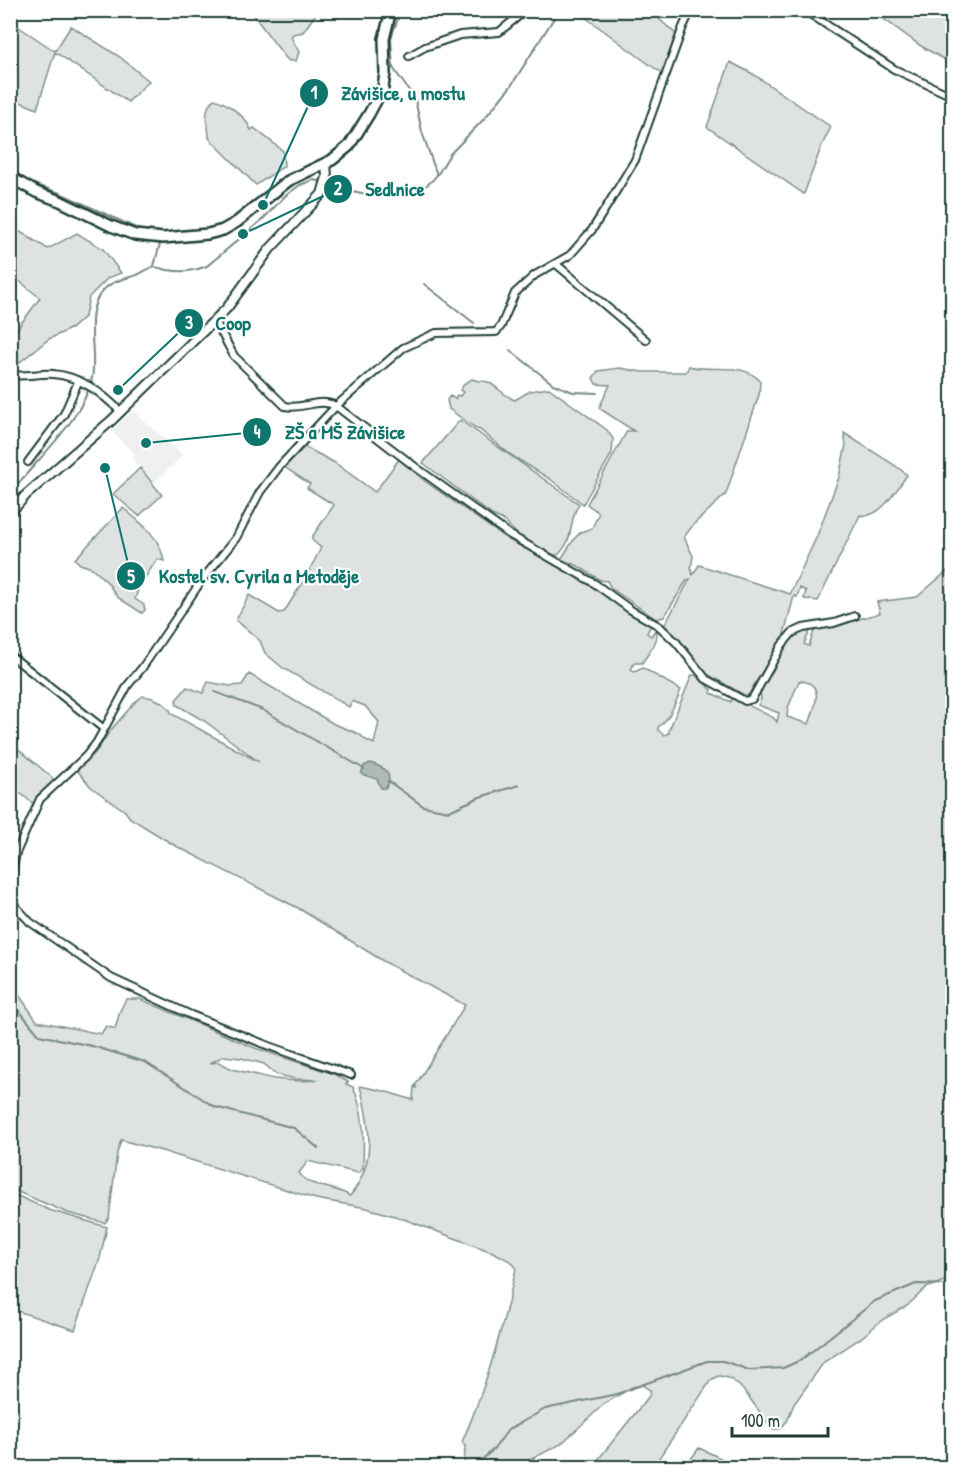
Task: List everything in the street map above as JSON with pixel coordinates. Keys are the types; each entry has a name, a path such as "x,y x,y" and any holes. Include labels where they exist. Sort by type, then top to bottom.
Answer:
{"main road":[{"path":"10,177 30,189 135,235 161,238 208,234 223,230 237,222 288,181 326,163 349,146 380,96 384,80 384,39 391,10"}],"street":[{"path":"409,56 425,47 460,35 499,32 526,10"},
{"path":"10,882 16,853 37,805 50,789 85,757 104,729 128,685 202,580 236,538 260,492 336,406 403,348 436,333 496,332 516,293 535,275 570,255 592,230 635,159 691,10"},
{"path":"804,10 894,69 952,96"},
{"path":"10,513 26,495 121,412 215,321 241,292 270,249 325,188 328,174 326,163"},
{"path":"556,264 646,340"},
{"path":"215,321 234,356 285,406 304,406 322,401 336,406 510,535 594,583 659,627 676,642 706,679 745,701 752,699 782,645 792,633 803,628 834,623 855,616"},
{"path":"10,375 64,376 96,390 121,412"},
{"path":"28,462 64,414 81,383"},
{"path":"10,655 104,729"},
{"path":"10,900 30,922 111,978 191,1015 351,1075"}],"shaded area":[{"path":"254,11 318,11 303,32 293,34 291,37 299,52 296,61 289,61 285,57 254,16"},
{"path":"577,11 650,11 676,34 663,71 650,65"},
{"path":"879,11 952,11 952,64 921,46 877,14"},
{"path":"10,21 55,51 71,26 120,57 149,81 128,102 55,52 37,109 11,98"},
{"path":"730,62 753,74 831,127 804,194 707,127"},
{"path":"214,99 230,107 241,116 251,130 254,128 283,151 284,166 256,185 209,138 207,113"},
{"path":"10,230 15,232 17,230 48,249 77,233 103,249 121,273 108,278 89,297 85,316 72,328 49,339 15,366 13,373 11,372 11,337 40,298 11,274"},
{"path":"689,366 736,369 753,375 760,381 759,395 726,494 694,524 684,537 693,556 691,568 693,575 699,565 790,594 817,536 839,477 846,445 844,433 907,475 881,508 874,513 860,515 818,601 804,599 806,591 800,588 797,597 794,596 783,638 746,696 707,674 678,638 664,626 690,579 687,580 664,617 656,619 611,588 607,581 600,580 578,566 561,559 581,532 592,528 599,513 587,504 627,431 634,431 599,408 610,385 596,384 593,378 598,371 620,368 642,372 686,372"},
{"path":"472,379 488,382 515,400 530,391 549,388 607,430 613,439 612,453 583,504 449,409 447,400 450,396 455,399 457,395 460,396 463,392 460,390"},
{"path":"133,411 183,455 154,483 131,458 135,454 111,431"},
{"path":"460,420 579,504 573,517 567,542 558,555 520,537 503,520 492,515 423,463"},
{"path":"305,447 335,463 375,492 399,459 426,482 507,539 584,579 651,625 647,633 651,636 656,629 657,633 651,651 642,663 634,663 631,670 634,672 643,668 681,690 669,715 658,727 664,735 669,733 692,675 712,690 711,693 731,702 732,697 774,718 777,722 779,713 758,705 761,699 760,688 783,645 798,632 811,629 804,644 809,646 815,628 835,626 880,613 877,602 917,597 952,567 952,1278 926,1288 907,1306 882,1320 861,1338 824,1362 794,1404 787,1421 780,1429 773,1429 767,1423 742,1388 734,1381 718,1376 711,1380 653,1467 592,1467 649,1396 651,1391 642,1385 632,1387 604,1404 561,1444 516,1467 464,1467 465,1446 462,1442 479,1401 499,1338 516,1268 512,1262 495,1253 398,1217 367,1208 316,1199 121,1140 117,1153 109,1218 105,1223 68,1213 11,1189 10,982 37,1021 101,1034 106,1026 115,1029 126,999 140,999 255,1048 334,1074 348,1082 346,1084 353,1087 357,1097 362,1117 363,1169 358,1173 308,1161 299,1173 309,1182 350,1196 359,1183 368,1157 368,1129 360,1086 413,1100 414,1087 417,1088 415,1086 465,1005 383,961 298,908 174,845 130,818 125,811 91,787 77,770 96,752 110,731 143,696 160,701 172,714 259,762 206,722 177,705 176,700 187,687 203,693 208,682 230,686 242,685 249,674 334,724 359,734 374,744 379,722 365,706 352,701 349,707 283,668 265,653 260,641 236,620 249,595 279,613 284,612 321,548 312,540 312,537 334,505 307,488 310,484 284,467","holes":["799,681 807,682 816,691 816,703 809,724 787,717 788,708","224,1056 264,1064 276,1074 295,1079 318,1080 274,1079 232,1069 219,1062 210,1063"]},
{"path":"140,468 162,495 139,516 113,494"},
{"path":"123,508 154,537 164,561 157,559 139,587 135,599 144,605 145,610 142,613 117,597 108,583 92,568 80,564 75,559"},
{"path":"10,742 55,780 35,805 11,786"},
{"path":"370,763 386,771 389,778 386,788 381,788 377,779 361,774 364,766"},
{"path":"11,1193 49,1210 107,1227 100,1258 75,1330 11,1309"},
{"path":"699,1448 739,1467 685,1467"}],"waterway":[{"path":"328,184 371,195 400,195 414,192 427,185 437,175 422,132 415,99 393,68 391,38 401,10"},
{"path":"438,174 450,154 484,119 511,86 554,18"},
{"path":"10,168 30,183 60,193 140,230 162,234"},
{"path":"10,494 69,425 87,394 93,366 93,314 95,303 101,292 114,282 155,267 183,271 207,266 300,185 313,180 323,182"},
{"path":"154,266 161,240"},
{"path":"424,284 474,323"},
{"path":"510,350 553,384 573,392 597,393"},
{"path":"215,692 263,710 364,769"},
{"path":"388,781 423,806 449,811 480,797 519,785"},
{"path":"10,999 39,1035 92,1046 145,1062 215,1107 294,1128 318,1148"},
{"path":"476,1468 477,1464 494,1449 508,1430 545,1409 617,1394 707,1361 723,1361 749,1370 783,1368 801,1360 875,1301 916,1284 952,1285"}],"place":[{"name":"Závišice, u mostu","path":"263,205"},
{"name":"Sedlnice","path":"243,234"},
{"name":"Coop","path":"118,390"},
{"name":"ZŠ a MŠ Závišice","path":"146,443"},
{"name":"Kostel sv. Cyrila a Metoděje","path":"105,468"}]}
